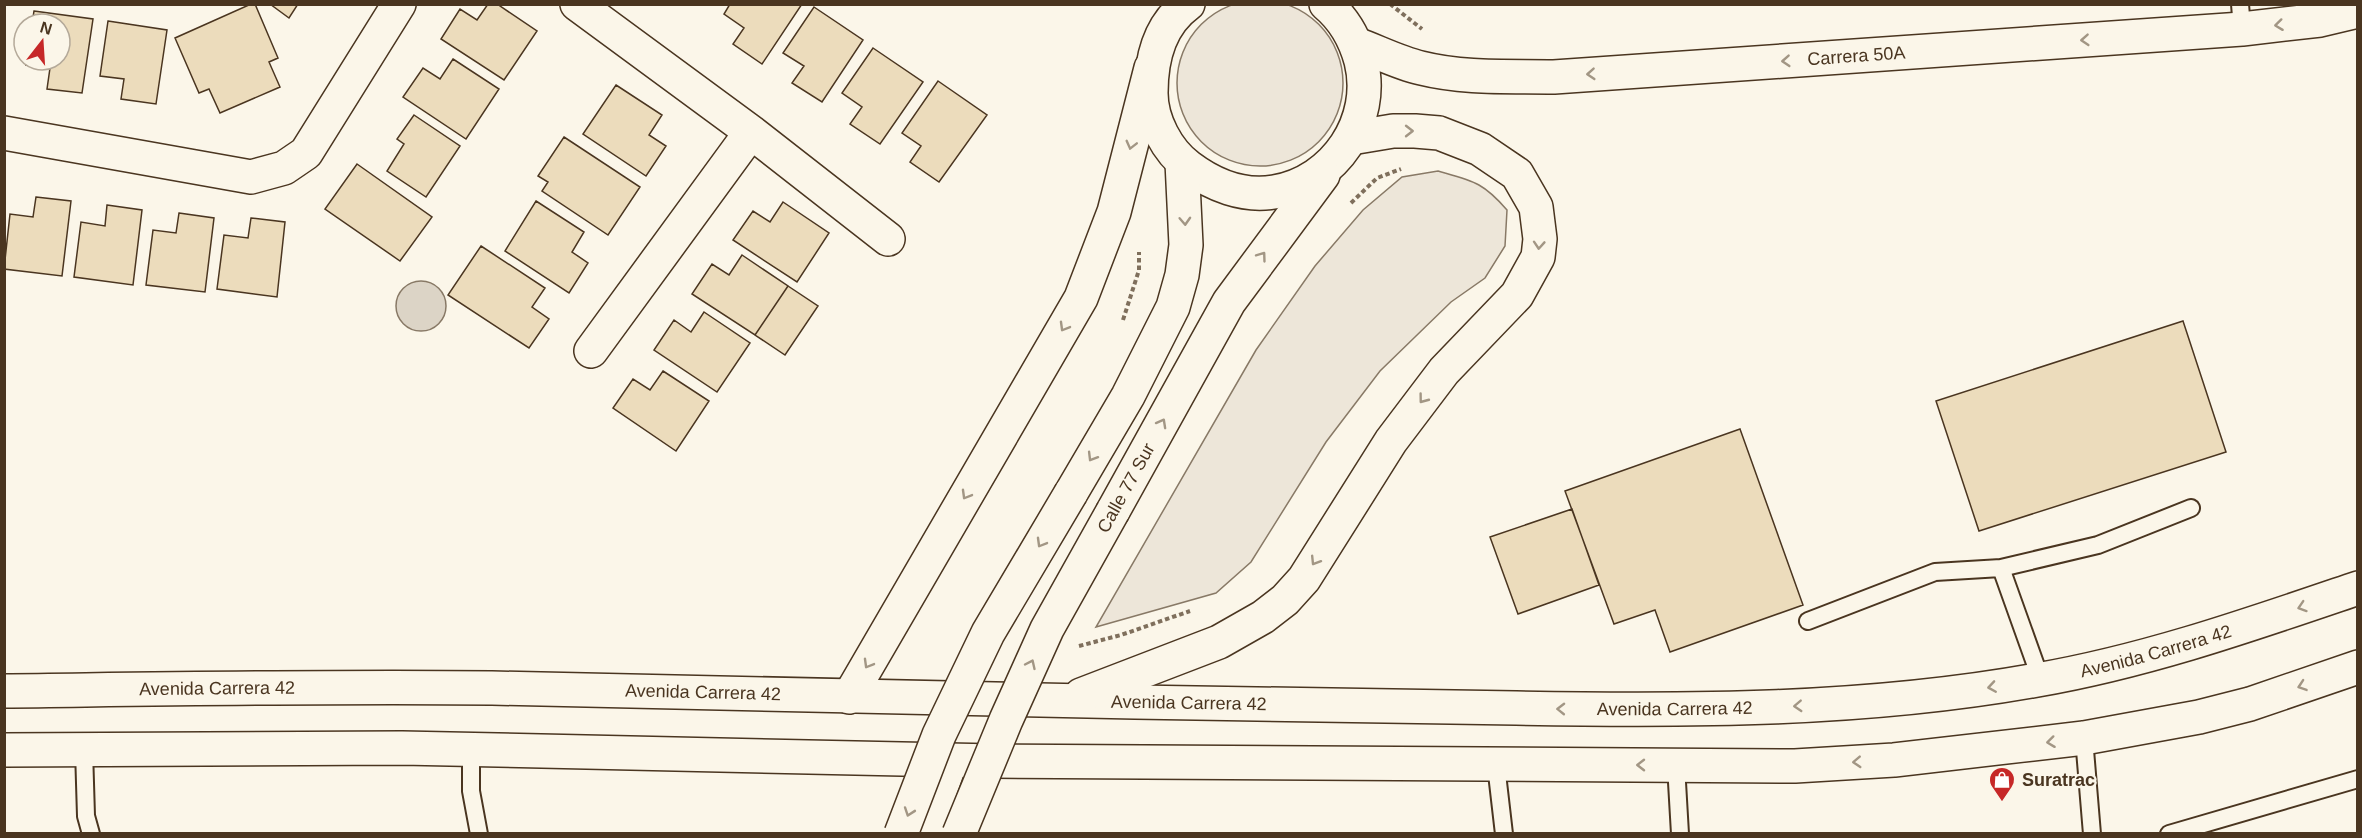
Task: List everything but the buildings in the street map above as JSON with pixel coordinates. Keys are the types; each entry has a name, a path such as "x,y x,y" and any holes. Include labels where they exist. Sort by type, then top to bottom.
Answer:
{"main road":[{"path":"4,133 251,177 284,168 306,153 399,4"},
{"path":"577,4 751,132 888,239"},
{"path":"849,697 1081,298 1114,212 1151,68 1160,20 1188,4"},
{"name":"Calle 77 Sur","path":"959,834 1047,629 1229,302 1352,138 1363,108 1365,75 1356,44 1337,14 1326,4"},
{"name":"Carrera 50A","path":"1356,44 1418,67 1447,73 1468,76 1554,76 2241,17 2358,11"},
{"path":"1151,68 1151,102 1161,135 1182,162 1209,182 1241,191 1274,192 1305,182 1332,164"},
{"path":"1067,701 1219,642 1263,617 1285,600 1304,579 1391,441 1444,370 1517,295 1534,264 1538,256 1540,239 1536,207 1517,174 1480,149 1439,133 1415,130 1393,131 1352,138"},
{"path":"591,351 751,132"},
{"path":"901,834 939,735 988,633 1128,396 1173,307 1182,274 1186,245 1182,162"},
{"name":"Avenida Carrera 42","path":"4,691 485,688 849,697 1625,710 1761,708 1863,703 1956,693 2041,680 2130,660 2358,588"},
{"path":"4,750 471,749 951,760 1795,766 1883,760 2084,738 2250,704 2358,667"},
{"path":"925,834 951,760"}],"lane":[{"path":"1808,621 1935,572 2001,568 2098,545 2191,508"},
{"path":"2001,568 2041,680"},
{"path":"2084,738 2092,834"},
{"path":"471,749 471,790 479,834"},
{"path":"84,750 86,816 91,834"},
{"path":"1496,765 1504,834"},
{"path":"1676,765 1680,834"},
{"path":"2169,834 2358,779"}],"path":[{"path":"1389,4 1424,30"},
{"path":"1345,210 1377,178 1408,165"},
{"path":"1120,326 1139,270 1139,249"},
{"path":"1078,646 1121,635 1194,610"}],"shaded area":[{"path":"1260,0 1292,6 1319,24 1337,51 1343,83 1337,115 1319,142 1292,160 1260,166 1228,160 1201,142 1183,115 1177,83 1183,51 1201,24 1228,6"},
{"path":"1438,171 1477,184 1507,210 1505,246 1485,278 1451,302 1380,371 1326,442 1251,562 1216,593 1096,627 1256,350 1315,266 1363,210 1402,177"},
{"path":"421,281 435,285 442,292 446,306 442,320 435,327 421,331 407,327 400,320 396,306 400,292 407,285"}],"place":[{"name":"Suratrac","path":"2002,803"}]}
